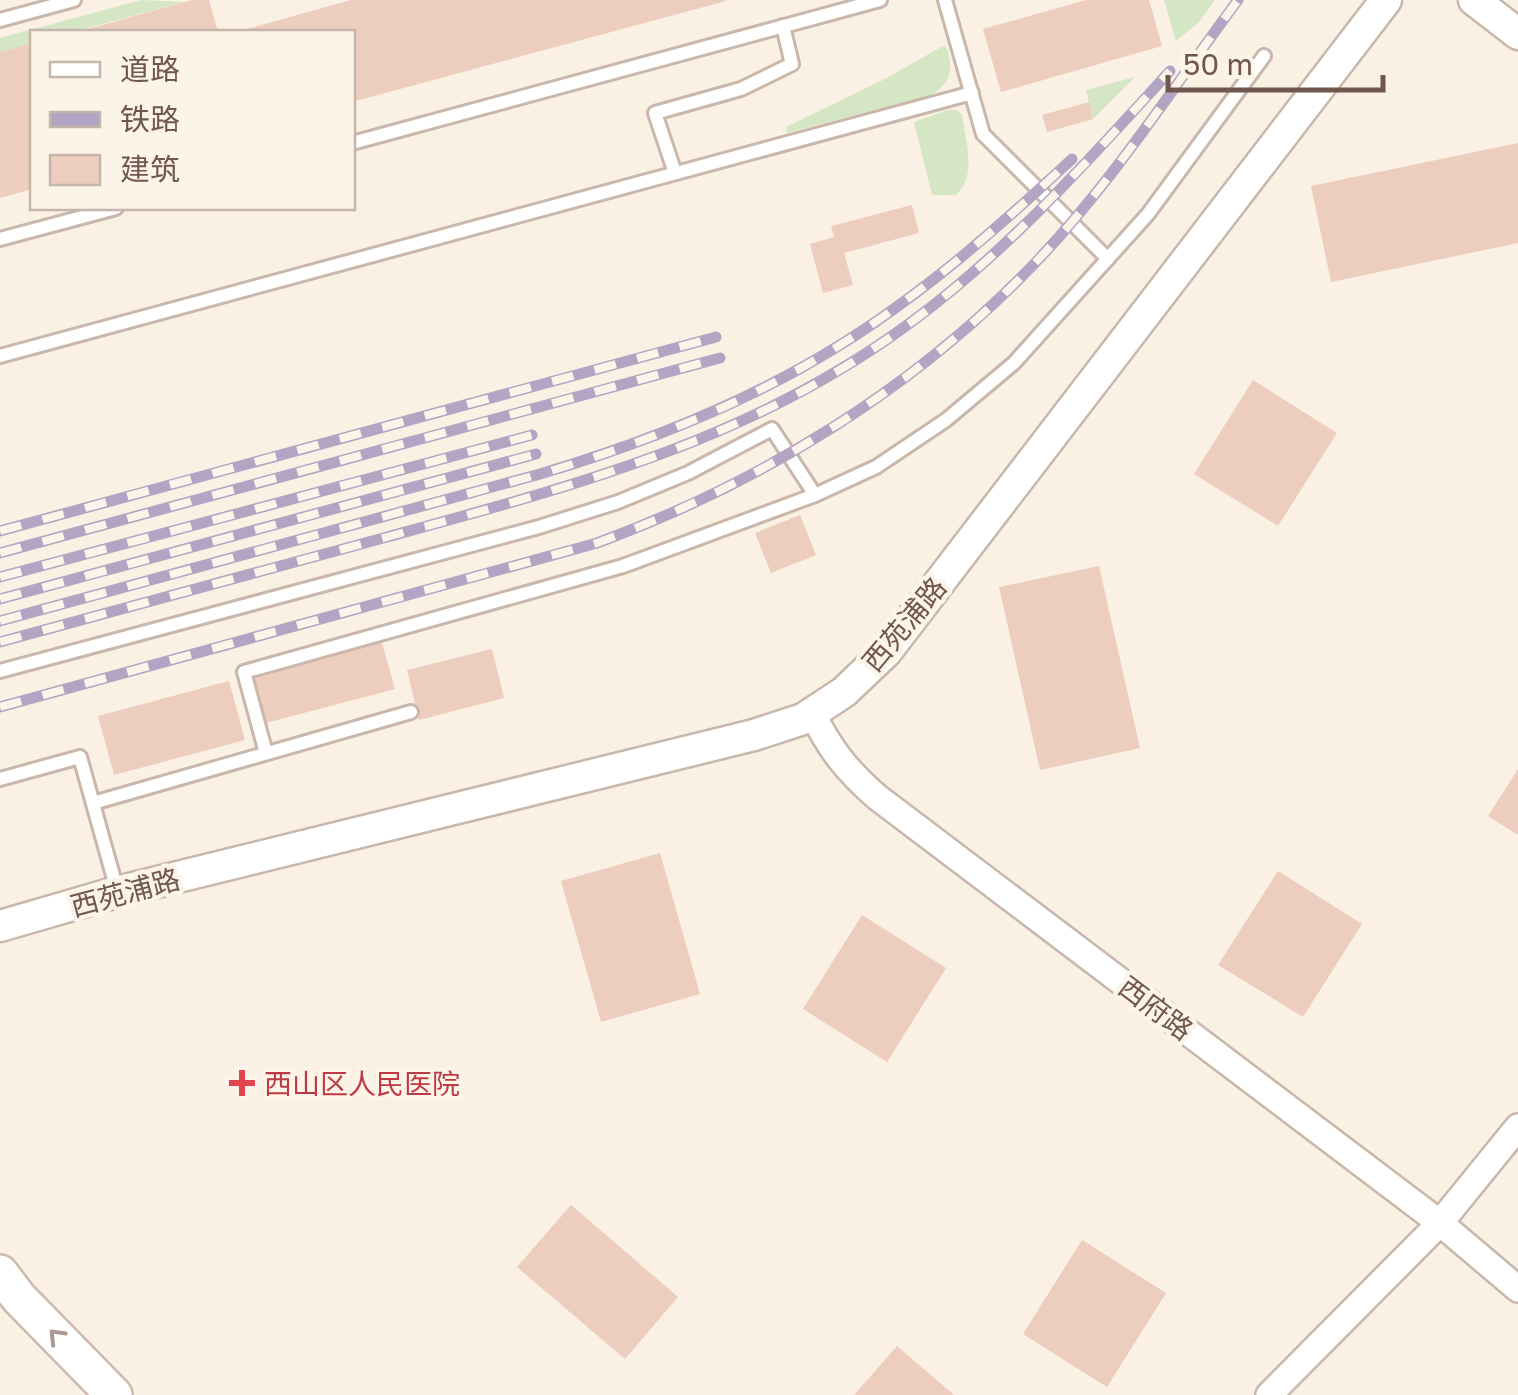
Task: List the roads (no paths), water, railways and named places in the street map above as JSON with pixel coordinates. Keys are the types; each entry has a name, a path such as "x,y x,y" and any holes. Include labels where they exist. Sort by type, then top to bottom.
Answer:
{"main road":[{"path":"0,1274 114,1395"}],"street":[{"name":"西苑浦路","path":"0,926 118,892 804,719 844,692 886,652 1386,0"},
{"path":"1487,4 1518,34"},
{"name":"西府路","path":"812,713 830,749 876,797 1440,1223 1518,1289"},
{"path":"1269,1395 1440,1223 1518,1127"}],"lane":[{"path":"0,20 74,0"},
{"path":"355,142 880,0"},
{"path":"945,0 984,134 1108,260"},
{"path":"675,173 655,113 742,89 792,64 783,26"},
{"path":"266,754 244,672 623,566 815,495 876,467 946,420 1014,363 1108,260 1148,214 1264,56"},
{"path":"0,356 972,93"},
{"path":"0,239 109,210"},
{"path":"0,671 570,517 688,473 772,429 815,495"},
{"path":"94,803 411,712"},
{"path":"0,779 80,757 118,892"}],"railway":[{"path":"0,707 597,543 658,519 775,462 886,392 987,310 1034,264 1115,169 1238,0"},
{"path":"0,642 525,499 659,455 788,399 850,364 910,323 980,266 1046,204 1170,71"},
{"path":"0,621 540,474 694,420 805,366 871,325 961,258 1072,159"},
{"path":"0,531 716,337"},
{"path":"0,553 720,358"},
{"path":"0,577 532,435"},
{"path":"0,599 536,454"}],"place":[{"name":"西山区人民医院","path":"242,1083"}]}
